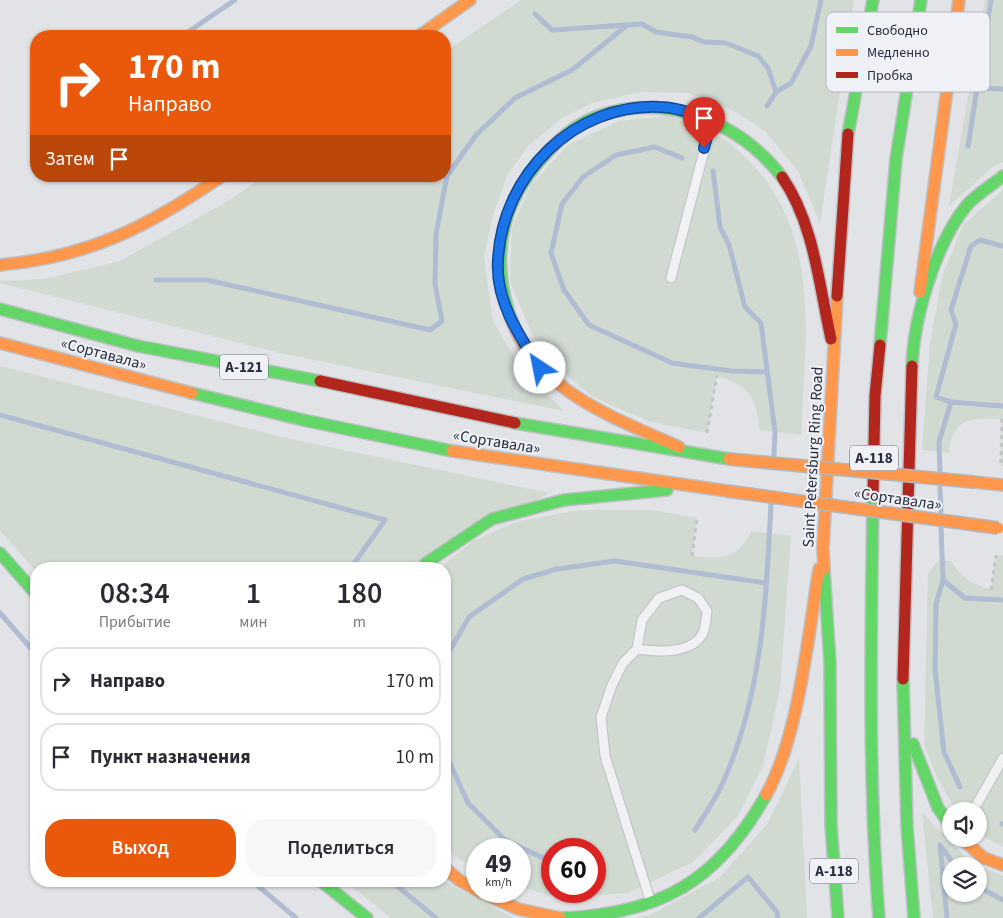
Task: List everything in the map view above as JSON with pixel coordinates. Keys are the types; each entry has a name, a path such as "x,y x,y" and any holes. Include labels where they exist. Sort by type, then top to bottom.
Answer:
{"main road":[{"path":"428,30 470,0"},
{"name":"Saint Petersburg Ring Road","path":"838,918 831,825 830,663 823,548 845,148 856,92"},
{"name":"А-118","path":"879,918 872,826 871,640 875,396 896,159 907,92"},
{"path":"914,918 907,826 902,652 913,348 947,92"},
{"path":"693,454 588,406 540,368 514,330 502,293 497,260 513,195 537,161 564,135 598,116 628,109 661,107 712,119 748,140 766,158 791,191 814,259 833,351"},
{"path":"913,348 926,293 946,237 968,204 1003,176"},
{"path":"0,265 28,263 99,246 177,208 214,182"},
{"name":"«Сортавала»","path":"0,309 138,346 349,387 490,418 693,454 1002,485"},
{"name":"«Сортавала»","path":"0,343 127,377 344,428 486,457 1000,528"},
{"path":"428,562 492,519 564,500 630,492 702,488"},
{"path":"504,903 524,912 561,918 599,916 636,909 702,876 731,849 753,815 779,766 798,697 823,548"},
{"path":"0,553 30,587"},
{"path":"902,652 912,740 938,808 942,814"},
{"path":"971,847 984,858 1003,865"},
{"path":"451,873 466,884"},
{"path":"328,887 367,918"}],"lane":[{"path":"671,278 712,119"},
{"path":"637,649 659,652 684,648 695,642 704,632 707,611 698,598 682,590 658,598 642,620 637,649 619,670 601,717 604,756 651,903"},
{"path":"978,802 1003,758"}],"path":[{"path":"707,433 716,376"},
{"path":"1001,466 1002,419"},
{"path":"692,556 697,518"},
{"path":"991,590 996,555"}],"shaded area":[{"path":"521,0 854,0 852,12 826,12 826,92 840,92 820,223 798,171 765,131 731,109 689,93 641,92 592,103 562,118 528,146 507,176 493,215 484,258 493,321 519,366 564,411 280,353 0,283 0,281 45,279 120,261 225,203 255,182 451,182 451,48"},
{"path":"985,0 1003,0 1003,162 994,166 949,206 969,92 990,92 990,12 983,12"},
{"path":"669,116 708,131 728,142 759,172 781,204 795,239 802,276 805,354 801,435 760,430 756,409 749,394 737,384 717,376 707,433 648,421 593,397 560,369 533,336 510,282 512,227 531,185 568,145 619,121"},
{"path":"1003,190 1003,466 1001,466 1002,419 981,419 965,422 954,432 949,453 922,450 930,343 942,277 963,225"},
{"path":"0,366 286,438 549,493 424,562 30,562 30,564 0,530"},
{"path":"579,510 652,510 697,518 692,556 728,556 741,548 751,531 791,536 780,689 763,766 738,816 693,862 627,893 606,895 606,838 541,838 541,893 531,890 531,838 466,838 466,863 451,853 451,562 448,562 473,541 516,522"},
{"path":"996,555 1003,555 1003,847 987,838 987,802 951,802 937,777 924,745 928,574 938,560 951,561 968,580 991,590"},
{"path":"799,758 807,918 638,918 650,915 720,877 768,823"},
{"path":"922,813 942,833 942,847 956,847 966,857 942,857 942,902 987,902 987,869 1003,876 1003,918 933,918"},
{"path":"451,885 466,893 466,903 485,903 514,918 391,918 352,887 451,887"}],"waterway":[{"path":"191,30 235,0"},
{"path":"776,92 791,83 811,46 821,0"},
{"path":"989,12 991,0"},
{"path":"535,14 552,30 642,24 656,32 692,37 704,42 726,43 758,56 768,68 776,92 767,106"},
{"path":"451,170 476,135 515,98 572,70 626,26"},
{"path":"990,88 1003,89"},
{"path":"968,146 977,92"},
{"path":"682,158 655,147 616,155 583,177 562,204 551,253 564,290 589,325 672,363 732,371 767,372"},
{"path":"713,171 720,227 729,245 745,307 761,323 775,432 774,455"},
{"path":"156,280 207,280 430,330 442,321 435,284 436,234 446,182"},
{"path":"1003,246 980,240 971,246 951,310 956,324 936,397 951,402 1003,406"},
{"path":"940,472 939,442 951,402"},
{"path":"0,415 385,520 355,562"},
{"path":"940,488 941,512"},
{"path":"695,830 724,780 737,746 755,679 764,610 771,504"},
{"path":"941,528 943,580 936,604 935,669 944,752 960,787"},
{"path":"451,648 469,617 523,579 557,569 615,561 766,583"},
{"path":"943,580 965,598 1003,600"},
{"path":"0,613 30,647"},
{"path":"451,765 468,803 505,840 541,857"},
{"path":"942,866 940,845 949,857"},
{"path":"699,918 748,877 777,912 778,918"},
{"path":"259,887 296,918"},
{"path":"398,887 436,918"},
{"path":"987,891 1003,900"},
{"path":"945,902 947,918"}],"traffic: fast":[{"path":"871,12 873,0"},
{"path":"919,12 921,0"},
{"path":"848,134 856,92"},
{"path":"880,345 896,159 907,92"},
{"path":"510,316 501,272 501,251 509,211 518,191 545,155 567,134 586,121 619,110 645,108 672,110 697,116 721,126 744,140 764,157 782,177"},
{"path":"912,366 922,304 928,282 945,240 967,205 1003,176"},
{"path":"0,309 138,346 320,381"},
{"path":"192,393 303,420 452,451"},
{"path":"515,423 729,459"},
{"path":"428,562 492,519 564,500 667,490"},
{"path":"873,497 872,760 879,918"},
{"path":"0,553 30,587"},
{"path":"824,569 830,663 831,825 838,918"},
{"path":"903,679 907,826 914,918"},
{"path":"913,744 938,808 942,814"},
{"path":"563,918 598,915 629,909 657,900 683,887 706,871 728,850 766,795"},
{"path":"328,887 367,918"}],"traffic: slow":[{"path":"428,30 470,0"},
{"path":"957,12 959,0"},
{"path":"920,292 947,92"},
{"path":"0,265 32,261 91,247 143,224 213,182"},
{"path":"824,569 823,548 837,296"},
{"path":"510,316 522,342 538,364 557,382 603,412 679,447"},
{"path":"0,343 192,393"},
{"path":"452,451 727,491"},
{"path":"729,459 974,482"},
{"path":"974,482 1003,485"},
{"path":"727,491 998,528"},
{"path":"766,795 787,744 794,715 801,685 819,569"},
{"path":"971,847 984,858 1003,865"},
{"path":"451,873 466,884"},
{"path":"505,903 518,909 560,918"}],"traffic: jam":[{"path":"837,296 848,134"},
{"path":"782,177 793,195 808,234 819,276 831,339"},
{"path":"873,497 875,396 880,345"},
{"path":"903,679 912,366"},
{"path":"320,381 515,423"}],"route":[{"path":"540,368 514,330 502,293 497,260 513,195 537,161 564,135 598,116 628,109 661,107 712,119 704,148"}]}
